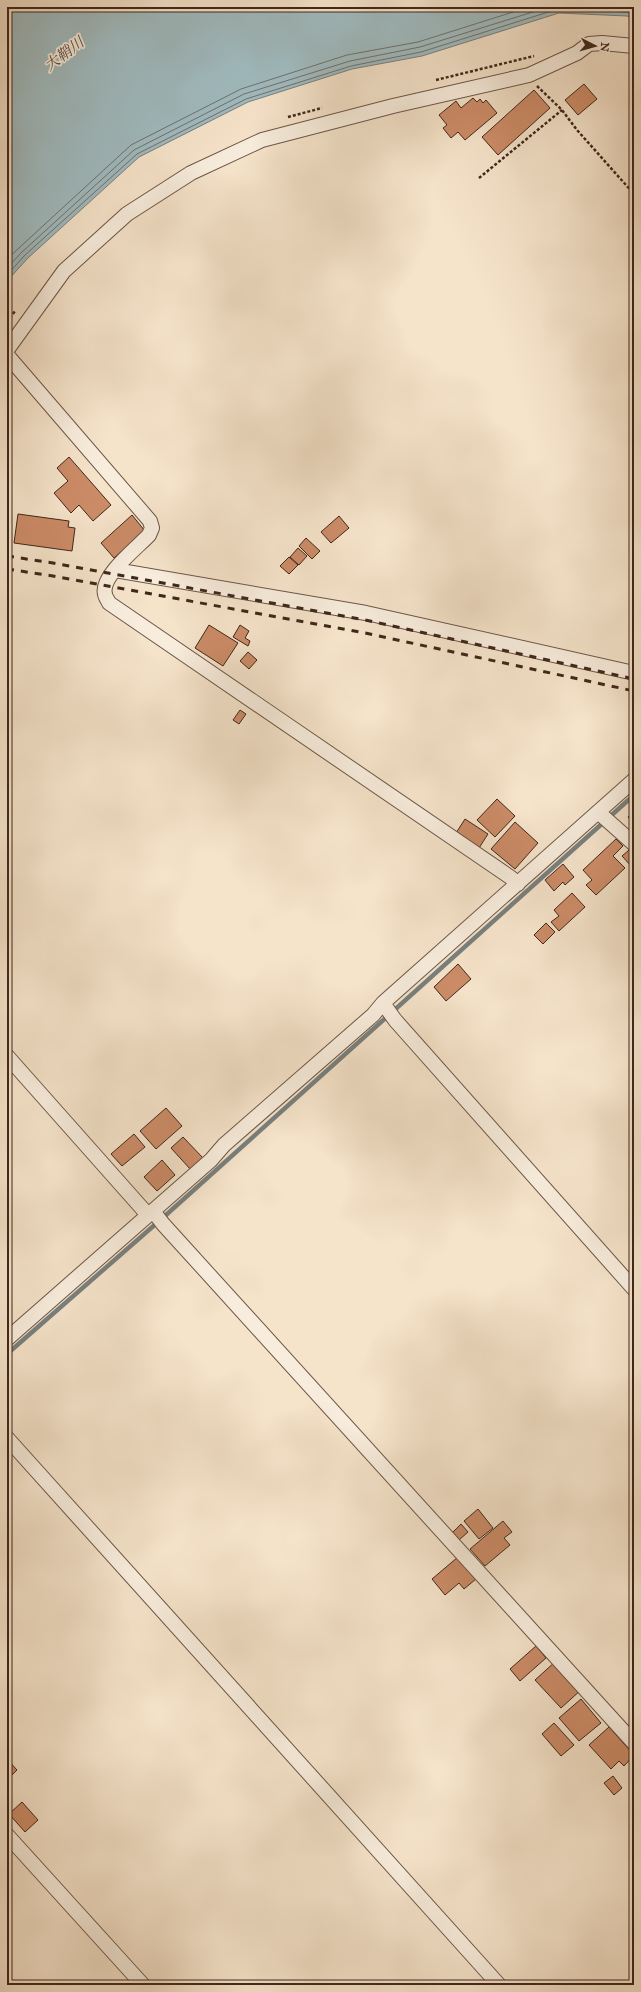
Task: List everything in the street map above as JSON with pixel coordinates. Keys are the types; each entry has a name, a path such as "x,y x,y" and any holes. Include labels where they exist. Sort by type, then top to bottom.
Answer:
{"street":[{"path":"7,350 64,272 127,214 191,173 262,140 393,106 528,75 577,53 589,44 602,43 634,46"},
{"path":"7,355 19,366 150,521 152,528 149,536 106,581 104,594 109,603 510,877 518,884"},
{"path":"115,570 366,613 634,673"},
{"path":"7,1339 154,1215 212,1160 224,1145 373,1016 518,884 604,817 634,780"},
{"path":"604,817 634,844"},
{"path":"384,1005 395,1020 634,1289"},
{"path":"7,1056 154,1215 634,1743"},
{"path":"7,1438 499,1985"},
{"path":"7,1835 143,1985"}],"path":[{"path":"528,75 540,90 562,110 577,130 634,194"},
{"path":"479,178 562,110"}],"water":[{"name":"大鞘川","path":"7,7 634,7 634,18 627,16 559,13 422,56 352,69 248,102 139,157 28,258 7,281"}],"building":[{"path":"584,84 597,99 578,115 565,100"},
{"path":"534,90 550,108 498,155 482,137"},
{"path":"473,98 477,102 480,99 483,103 486,100 497,113 465,140 458,132 451,138 443,128 447,125 439,115 456,101 461,108"},
{"path":"69,457 111,505 93,521 79,505 71,513 54,493 68,481 57,468"},
{"path":"18,514 69,521 68,527 75,528 72,551 14,543"},
{"path":"132,515 145,531 114,558 101,543"},
{"path":"339,516 349,528 331,543 321,532"},
{"path":"306,538 320,551 312,559 299,546"},
{"path":"298,548 307,556 299,565 290,557"},
{"path":"289,557 298,565 289,574 280,566"},
{"path":"209,625 238,643 223,666 195,648"},
{"path":"240,625 249,631 245,638 250,641 248,646 233,637"},
{"path":"248,652 257,660 249,669 240,661"},
{"path":"240,710 246,714 239,724 233,720"},
{"path":"497,799 515,816 495,837 477,820"},
{"path":"634,812 634,824 628,817"},
{"path":"465,819 488,834 479,848 456,833"},
{"path":"515,822 538,843 515,869 491,849"},
{"path":"616,839 623,846 613,856 625,868 596,895 586,885 592,880 583,870"},
{"path":"629,850 634,856 634,865 632,867 622,856"},
{"path":"563,864 574,877 565,885 563,882 554,891 545,880"},
{"path":"572,893 585,907 559,931 551,922 559,916 554,910"},
{"path":"546,923 555,932 543,944 534,935"},
{"path":"458,964 471,979 446,1001 434,987"},
{"path":"166,1108 182,1126 156,1149 140,1131"},
{"path":"134,1134 145,1147 122,1166 111,1154"},
{"path":"183,1137 203,1158 191,1170 171,1148"},
{"path":"162,1160 175,1175 157,1191 144,1177"},
{"path":"478,1509 493,1528 479,1539 464,1521"},
{"path":"503,1521 512,1532 504,1538 510,1545 485,1566 470,1549"},
{"path":"461,1524 468,1532 459,1540 452,1533"},
{"path":"458,1557 476,1579 464,1589 459,1583 445,1595 432,1579"},
{"path":"536,1646 546,1658 520,1681 510,1669"},
{"path":"556,1661 582,1689 561,1708 535,1680"},
{"path":"581,1699 601,1723 579,1741 559,1718"},
{"path":"554,1723 574,1745 561,1756 542,1734"},
{"path":"609,1727 634,1755 624,1766 619,1761 611,1769 589,1745"},
{"path":"7,1759 17,1770 7,1780"},
{"path":"613,1776 622,1788 614,1795 604,1783"},
{"path":"22,1802 38,1820 25,1832 9,1814"}],"waterway":[{"path":"7,1354 166,1215 634,795"}],"railway":[{"path":"7,556 53,563 365,620 634,679"},
{"path":"7,569 53,576 365,633 634,691"}]}
